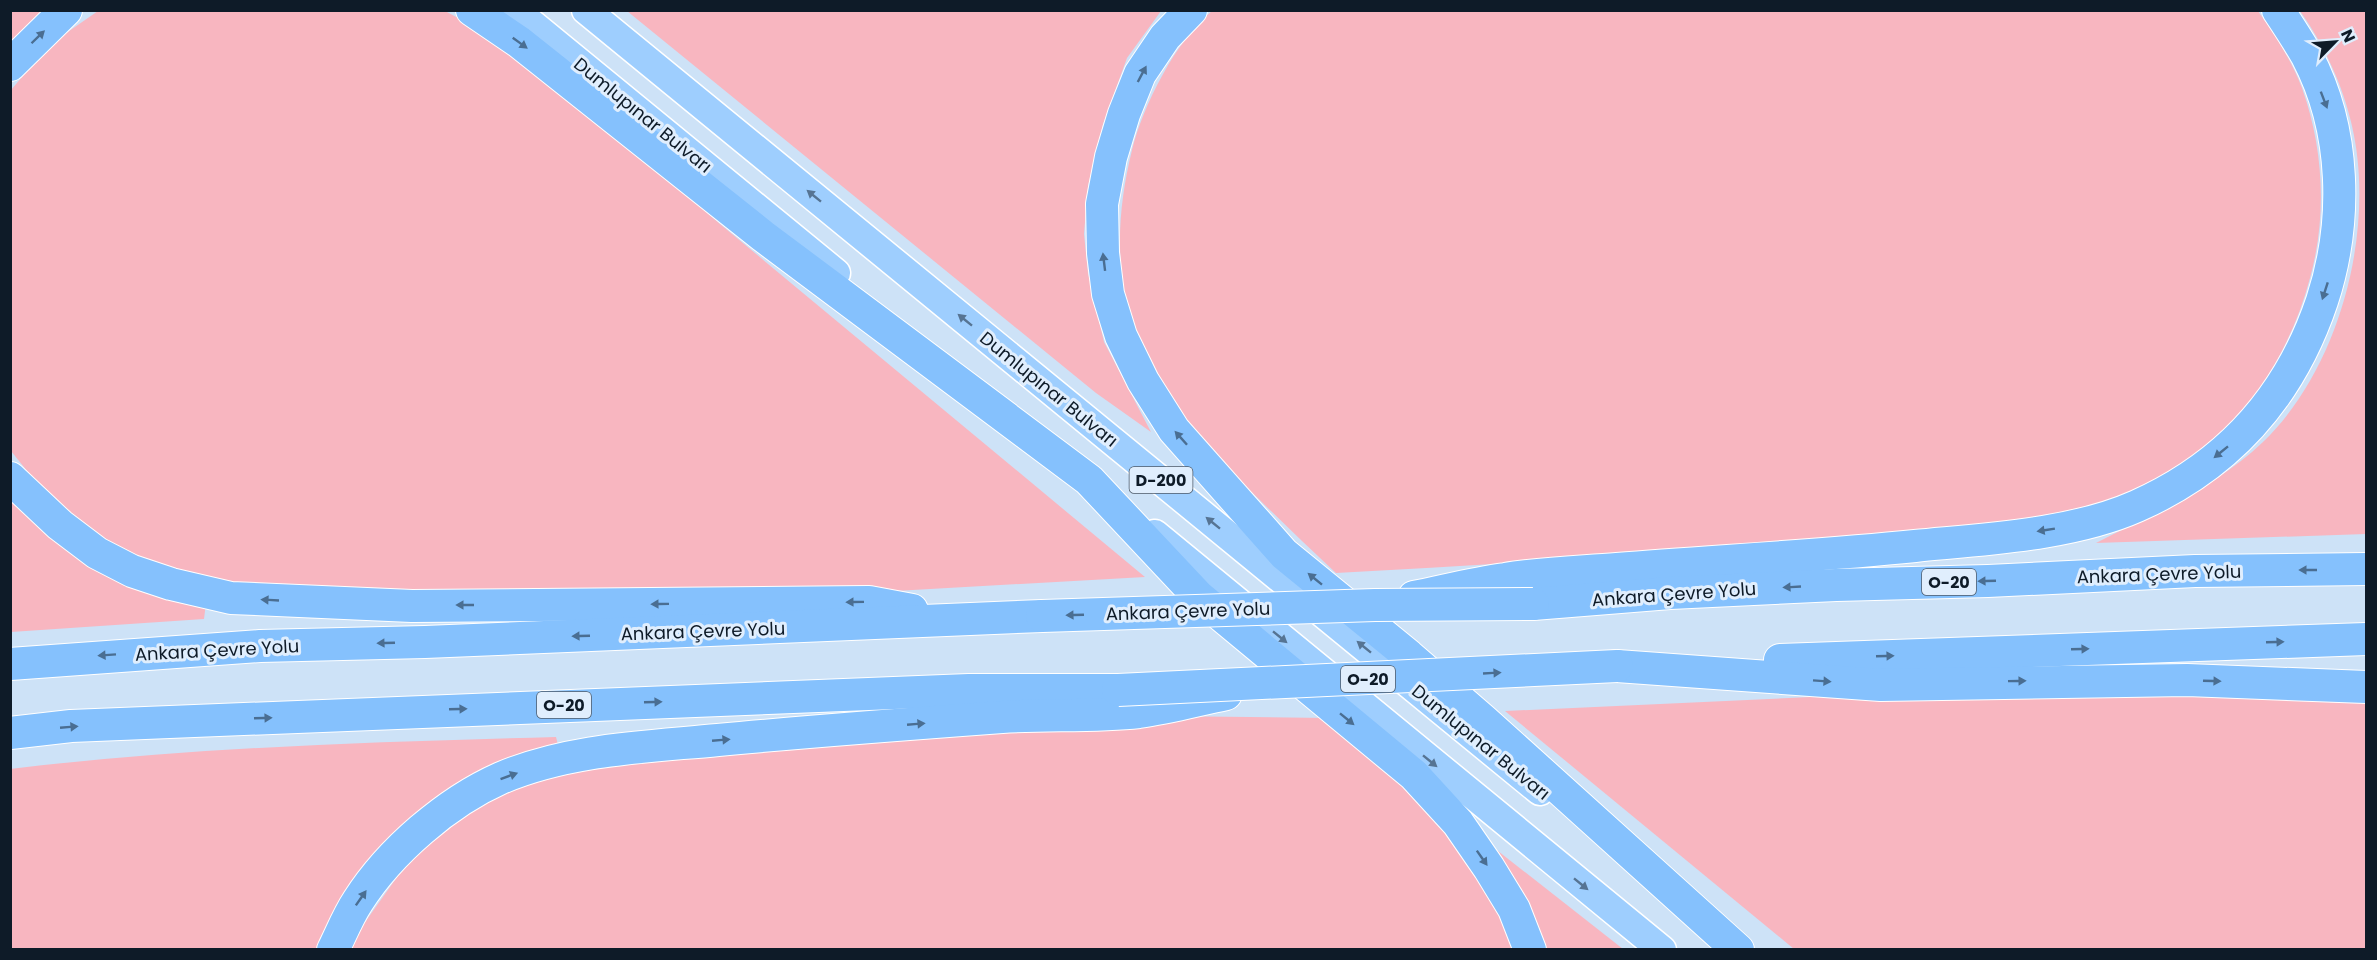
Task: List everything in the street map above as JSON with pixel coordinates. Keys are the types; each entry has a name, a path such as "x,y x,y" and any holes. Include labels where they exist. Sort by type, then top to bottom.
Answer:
{"highway":[{"path":"10,65 66,10"},
{"path":"472,10 519,42 763,236 1089,480 1198,596 1414,775 1458,822 1489,868 1514,909 1530,950"},
{"name":"Dumlupınar Bulvarı","path":"515,10 1662,950"},
{"name":"Dumlupınar Bulvarı","path":"586,10 1737,950"},
{"path":"1191,10 1165,37 1140,74 1124,114 1111,157 1102,204 1103,253 1108,294 1121,336 1143,381 1174,430 1284,554 1458,699 1737,950"},
{"path":"1375,605 1506,578 1848,553 1994,538 2084,524 2135,507 2180,484 2225,450 2264,413 2290,373 2312,331 2329,280 2340,218 2339,164 2328,112 2308,57 2278,10"},
{"path":"10,478 60,525 97,553 132,571 161,581 231,598 411,606 869,602 975,621"},
{"name":"Ankara Çevre Yolu","path":"10,664 260,646 1375,605 1533,604 1670,593 1836,585 1988,581 2195,571 2367,569"},
{"name":"O-20","path":"10,733 83,726 649,702 845,697 969,690 1129,701 1284,683 1617,666 2367,639"},
{"path":"1617,666 1881,685 2070,680 2187,680 2367,687"},
{"path":"333,950 357,901 408,842 444,811 475,792 502,778 545,764 583,755 648,746 1005,717 1129,701"}],"shaded area":[{"path":"11,11 46,11 11,44"},
{"path":"98,11 445,11 460,19 577,101 720,224 1145,577 895,591 280,592 190,577 108,543 73,518 40,487 11,451 11,90 49,45"},
{"path":"627,11 1161,11 1127,58 1103,124 1088,186 1084,234 1088,273 1104,342 1151,432 1096,393"},
{"path":"1212,11 2258,11 2293,68 2302,88 2315,135 2321,183 2321,207 2310,278 2303,302 2282,350 2270,373 2239,415 2221,434 2190,460 2135,491 2108,501 2037,518 1925,533 1633,555 1336,573 1245,486 1172,410 1142,350 1125,295 1121,267 1122,210 1126,180 1137,133 1153,94 1174,56 1199,23"},
{"path":"2300,11 2366,11 2366,534 2096,543 2205,486 2245,458 2263,442 2290,411 2313,376 2331,337 2345,295 2355,252 2359,209 2358,166 2352,126 2338,81 2325,52"},
{"path":"10,498 206,603 204,619 11,632"},
{"path":"2039,692 2366,695 2366,949 1794,949 1505,711 1832,696"},
{"path":"1160,716 1328,718 1455,835 1483,877 1517,950 349,950 363,925 407,863 439,832 512,786 598,763"},
{"path":"556,737 558,745 372,862 336,906 317,950 11,949 10,769 146,755 214,751"},
{"path":"1484,840 1623,949 1541,949"}]}
